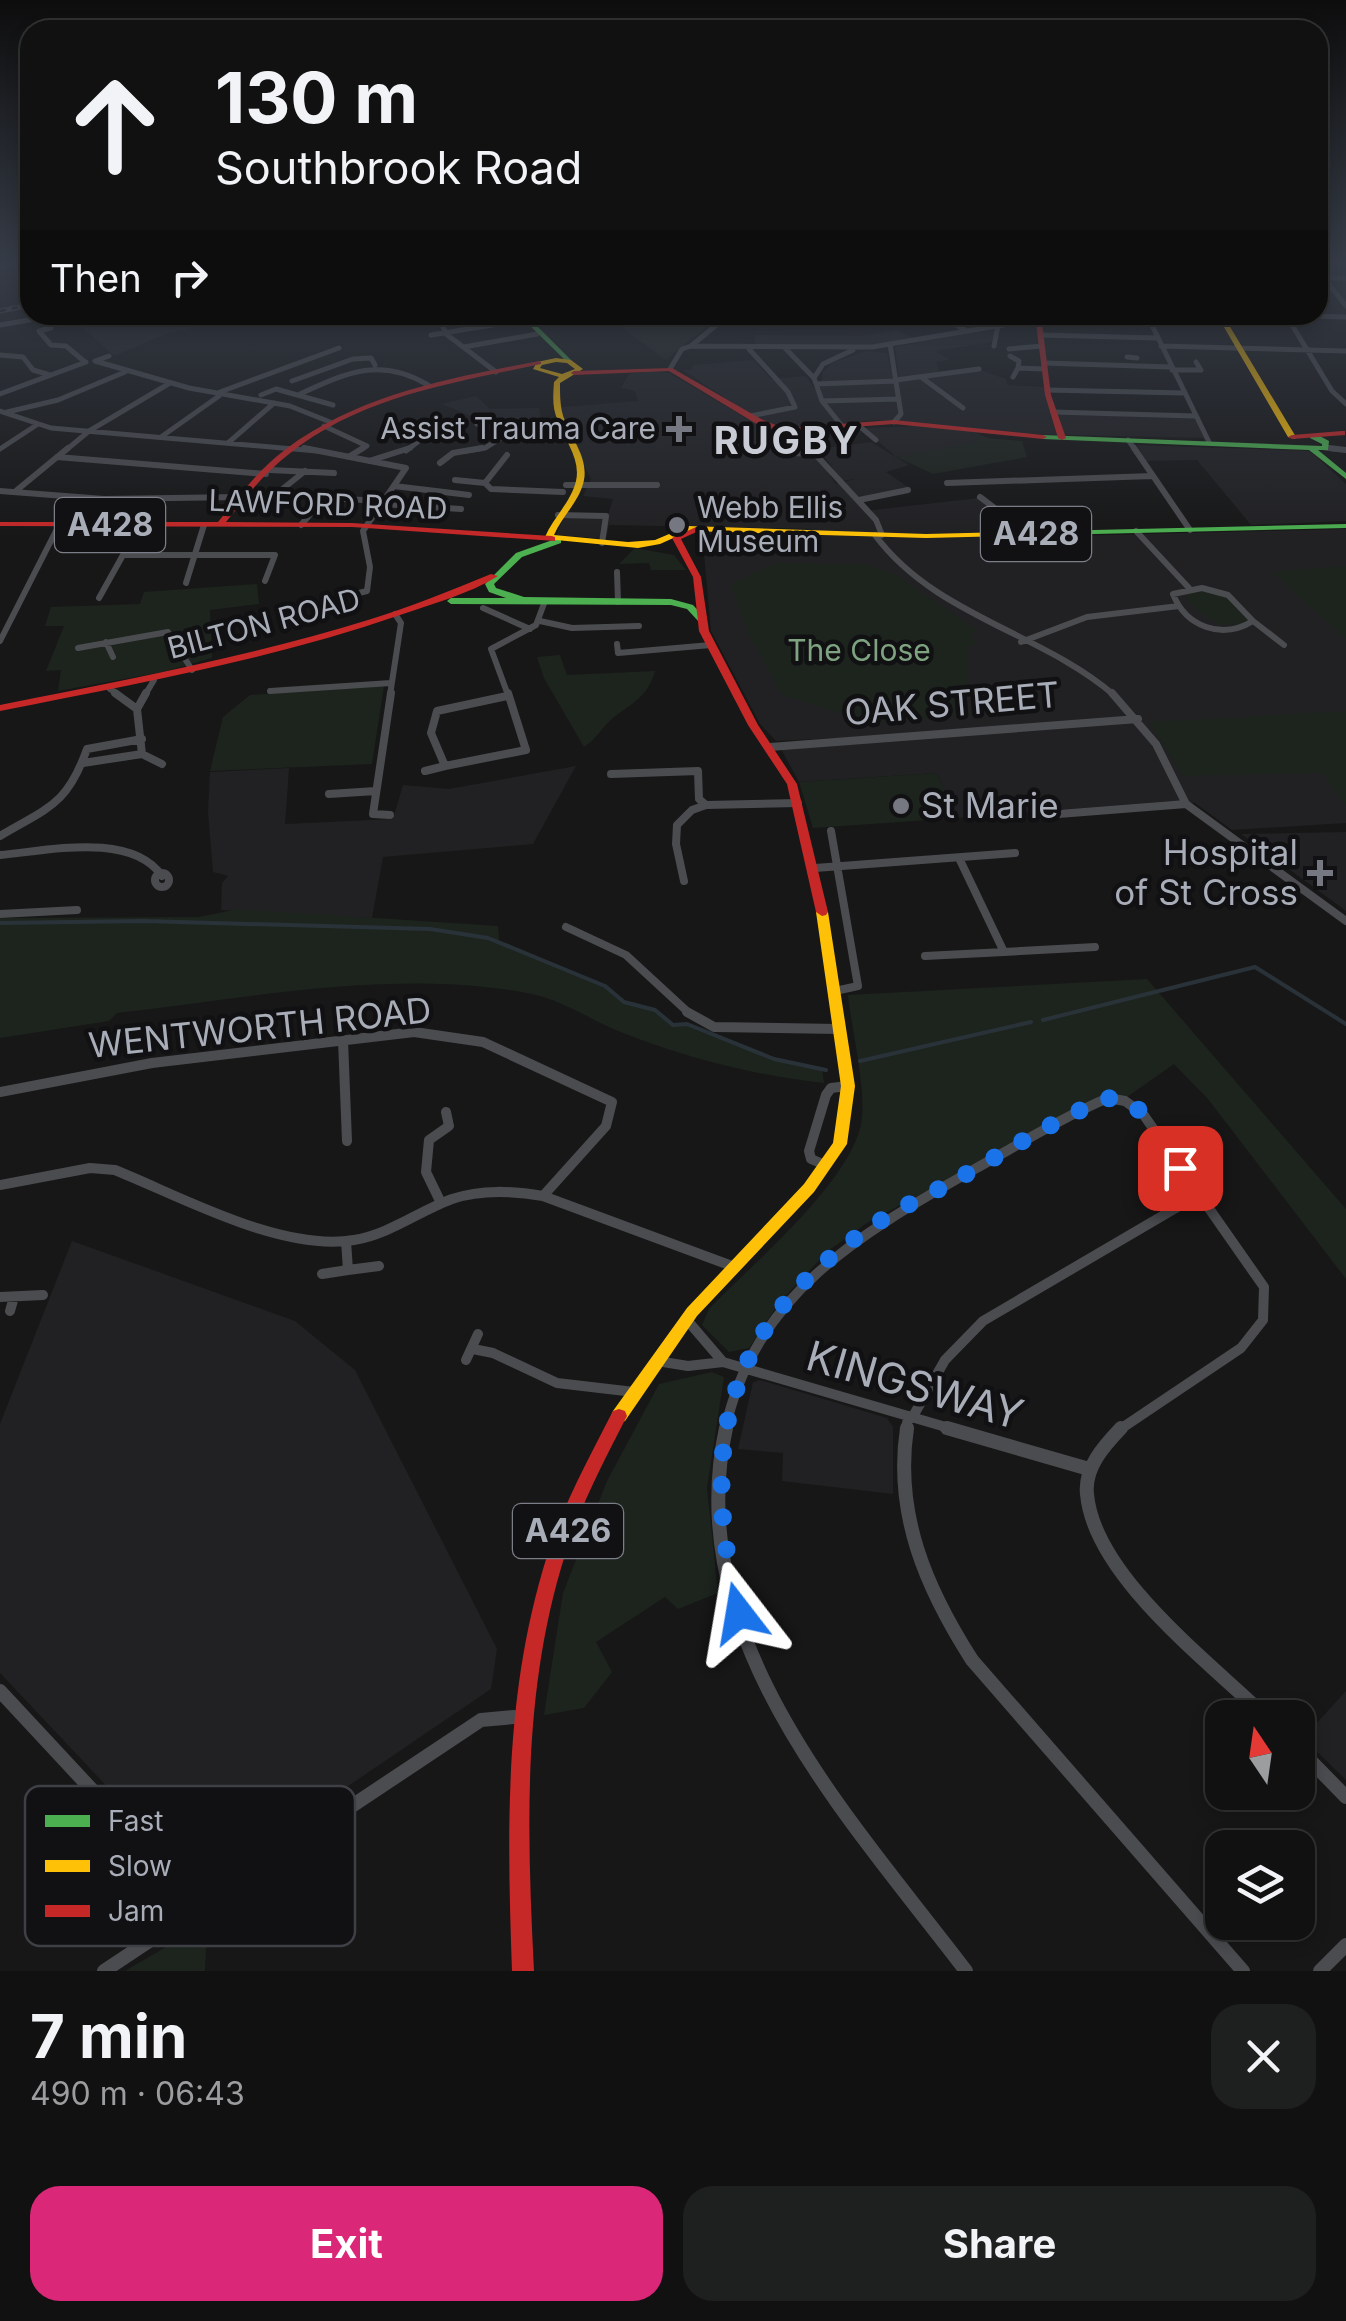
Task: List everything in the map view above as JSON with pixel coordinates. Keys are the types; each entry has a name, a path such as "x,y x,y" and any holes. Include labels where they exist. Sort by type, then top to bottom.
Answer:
{"main road":[{"path":"530,543 571,485 569,464 552,432 542,354"},
{"path":"1042,354 1047,390 1062,438"},
{"path":"1246,354 1311,442 1346,477"},
{"path":"544,364 572,368"},
{"path":"220,525 238,497 328,417 384,395 544,364 598,370 670,369 759,422 842,426 894,422 952,431 1062,438 1253,443 1311,442 1344,432"},
{"path":"555,540 548,533 579,460 558,426 550,400 557,382 572,368"},
{"name":"LAWFORD ROAD","path":"0,524 367,526 530,543"},
{"name":"A428","path":"555,540 657,542 675,531 699,528 878,535 1346,526"},
{"path":"671,602 692,595 698,584 676,538 699,528"},
{"name":"BILTON ROAD","path":"0,708 154,680 429,605 494,576 530,543 555,540"},
{"path":"629,544 684,552"},
{"path":"494,576 489,584 494,592 523,600"},
{"name":"A426","path":"522,1971 524,1679 544,1597 607,1438 634,1392 655,1360 732,1266 826,1166 846,1123 848,1086 840,1029 814,868 798,803 712,645 702,620 698,584"},
{"path":"429,605 523,600 671,602 690,606 702,620"}],"street":[{"path":"0,354 22,358 33,370 53,376"},
{"path":"75,354 85,362"},
{"path":"160,437 214,396 324,354"},
{"path":"473,354 496,372"},
{"path":"670,369 679,354"},
{"path":"754,354 795,407 759,422"},
{"path":"790,354 815,381 822,400 842,426"},
{"path":"815,381 823,364 842,354"},
{"path":"892,354 901,414 894,422"},
{"path":"1010,354 1018,361 1013,377"},
{"path":"1165,354 1209,442"},
{"path":"1309,354 1338,400 1346,404"},
{"path":"1127,358 1136,355 1141,366"},
{"path":"95,362 108,356"},
{"path":"292,381 360,358 373,359 375,366"},
{"path":"0,394 85,362 95,362 170,383 274,402 328,417"},
{"path":"1018,368 1141,366 1201,370 1200,365"},
{"path":"331,366 351,372"},
{"path":"300,394 375,366 406,369 428,385"},
{"path":"815,381 896,380 979,368"},
{"path":"2,413 58,400 127,371"},
{"path":"302,377 316,382"},
{"path":"921,377 962,408"},
{"path":"16,490 89,432 170,383"},
{"path":"260,395 276,389 300,394 367,446 348,456"},
{"path":"1047,390 1184,393"},
{"path":"822,400 899,398"},
{"path":"228,442 274,402"},
{"path":"1053,412 1195,416"},
{"path":"2,413 38,424 89,432 296,447 407,469 367,526 362,540 370,576 366,591 359,593"},
{"path":"3,446 38,424"},
{"path":"477,424 511,432 552,432"},
{"path":"858,425 876,440"},
{"path":"444,451 485,448 511,432"},
{"path":"370,461 405,452 420,436 433,438"},
{"path":"1128,440 1190,530"},
{"path":"1311,442 1344,450"},
{"path":"440,463 453,453"},
{"path":"792,454 814,454 859,500 892,558 951,603 1090,676 1138,719 1186,804 1346,921"},
{"path":"485,483 507,455"},
{"path":"57,457 268,472 334,472"},
{"path":"275,495 305,472"},
{"path":"946,483 1152,476"},
{"path":"456,480 485,483 491,489 654,485"},
{"path":"394,486 470,495"},
{"path":"859,500 908,490"},
{"path":"0,491 104,500 238,497"},
{"path":"980,497 1029,534"},
{"path":"302,525 324,498 461,509"},
{"path":"558,515 606,516 602,542"},
{"path":"0,641 59,525"},
{"path":"186,584 204,525"},
{"path":"1136,530 1189,588"},
{"path":"99,598 123,556 275,555 265,582"},
{"path":"616,572 618,602"},
{"path":"1253,621 1232,630 1206,628 1179,606 1173,594 1189,588 1228,595 1253,621 1284,644"},
{"path":"425,770 526,750 491,649 530,630 540,620 545,601"},
{"path":"1021,642 1087,617 1179,606"},
{"path":"482,608 530,630"},
{"path":"390,816 373,814 400,622 395,614"},
{"path":"540,620 572,628 611,623 639,626"},
{"path":"78,648 168,632 192,670"},
{"path":"106,642 113,657"},
{"path":"618,644 618,652 712,645"},
{"path":"142,754 137,710 154,680"},
{"path":"270,691 391,683"},
{"path":"110,689 137,710"},
{"path":"445,766 431,732 437,711 451,704 507,696"},
{"name":"OAK STREET","path":"770,747 1138,719"},
{"path":"0,836 62,800 83,764 84,752 91,746 142,739"},
{"path":"83,764 142,754 162,764"},
{"path":"610,774 698,771 699,798 706,805"},
{"path":"328,794 376,791"},
{"path":"684,881 674,834 686,811 706,805 798,803"},
{"path":"1033,816 1186,804"},
{"path":"831,830 858,986 834,992"},
{"path":"1,852 121,850 150,858 162,876"},
{"path":"814,868 1015,853"},
{"path":"959,858 1004,952"},
{"path":"0,914 77,910"},
{"path":"566,928 626,955 694,1018 714,1027 840,1029"},
{"path":"924,956 1094,947"},
{"name":"WENTWORTH ROAD","path":"0,1092 152,1063 414,1032 483,1042 609,1099 613,1107 606,1126 543,1196"},
{"path":"343,1040 347,1141"},
{"path":"826,1166 811,1159 809,1151 826,1095 831,1088 848,1086"},
{"path":"966,1971 798,1745 747,1644 724,1552 719,1483 727,1422 741,1368 782,1305 829,1258 876,1224 1108,1098 1135,1105 1264,1288 1268,1308 1263,1322 1243,1346 1120,1426 1096,1450 1089,1469 1091,1515 1101,1541 1143,1592 1250,1700"},
{"path":"441,1203 426,1172 429,1140 449,1126 446,1112"},
{"path":"0,1185 90,1168 115,1170 301,1239 346,1241 391,1231 441,1203 495,1192 543,1196 732,1266"},
{"path":"1198,1194 983,1322 945,1360 910,1417 903,1485 906,1512 927,1586 972,1660 1243,1971"},
{"path":"346,1241 348,1270"},
{"path":"322,1274 380,1266"},
{"path":"0,1296 43,1294"},
{"path":"10,1311 14,1297"},
{"path":"687,1320 723,1362"},
{"path":"478,1334 470,1354 492,1350 557,1383 582,1388 608,1385 634,1392"},
{"name":"KINGSWAY","path":"655,1360 688,1366 723,1362 1089,1469"},
{"path":"0,1691 88,1786"},
{"path":"355,1804 481,1720 522,1717"},
{"path":"1315,1765 1346,1797"},
{"path":"1320,1971 1346,1945"},
{"path":"104,1971 142,1946"}],"shaded area":[{"path":"858,354 887,354 894,383 980,370 1006,379 1007,385 1043,387 1053,413 1195,417 1205,438 976,433 996,441 896,457 863,428 918,426 879,420 782,428 785,432 801,432 836,484 855,479 842,481 819,449 871,442 909,465 886,472 911,489 858,500 865,511 978,498 1029,537 1346,529 1346,823 1232,830 1195,803 1172,801 957,818 937,773 799,782 780,747 919,734 776,741 760,724 711,631 702,532 814,529 609,525 606,539 556,535 564,517 607,518 613,499 583,496 591,479 566,430 562,407 638,401 635,391 621,388 629,374 654,371 669,373 746,418 754,417 683,370 691,370 693,365 754,360 771,379 806,376 815,390 820,390 823,372 832,363"},
{"path":"896,354 941,354 950,360 936,362 939,373 899,379"},
{"path":"476,396 490,409 539,408 543,429 518,431 442,404"},
{"path":"1137,445 1310,451 1346,484 1346,521 1251,525 1197,460 1146,461"},
{"path":"576,766 533,844 383,857 372,918 221,910 222,883 228,876 213,872 208,812 210,772 289,768 285,824 393,819 403,785 449,789"},
{"name":"Hospital of St Cross","path":"1346,832 1346,911 1241,834"},
{"path":"72,1241 295,1321 355,1370 497,1649 491,1689 348,1786 107,1786 0,1673 0,1424"},
{"path":"760,1380 887,1418 893,1427 893,1494 782,1481 783,1453 738,1449 753,1382"},
{"path":"1346,1691 1346,1780 1315,1750 1315,1725"}],"green space":[{"path":"977,437 1022,441 1027,457 933,474 896,457 978,442"},
{"path":"635,548 674,555 686,570 651,570 649,563 619,564"},
{"name":"The Close","path":"775,563 866,564 895,575 977,630 970,635 976,644 968,647 967,685 961,694 972,715 850,724 840,713 782,695 746,630 731,584"},
{"path":"1340,566 1346,566 1346,639 1272,572"},
{"path":"257,584 259,604 210,610 212,658 163,672 58,691 61,670 46,671 64,626 45,626 51,607 140,604 144,592"},
{"path":"1204,590 1224,592 1251,620 1231,625 1208,618 1186,599 1188,594"},
{"path":"560,655 567,675 655,671 644,693 584,747 544,678 537,657"},
{"path":"384,686 372,764 210,771 223,717 250,695"},
{"path":"1346,711 1346,805 1322,773 1183,776 1149,722"},
{"path":"937,773 957,818 813,828 799,782"},
{"path":"238,909 498,926 499,940 606,986 624,1002 655,1010 673,1026 687,1024 760,1054 822,1069 824,1083 745,1070 670,1050 527,993 426,983 270,993 117,1013 109,1021 0,1038 0,918 199,917"},
{"path":"1147,979 1346,1209 1346,1279 1208,1099 1174,1064 1127,1097 1088,1104 867,1223 828,1251 779,1303 749,1348 729,1352 702,1325 709,1309 822,1193 855,1142 862,1104 848,995"},
{"path":"712,1372 724,1377 707,1488 718,1593 678,1609 665,1597 596,1642 612,1672 584,1708 544,1715 563,1593 607,1481 659,1384"},
{"path":"168,1946 206,1946 205,1971 125,1971"}],"waterway":[{"path":"0,923 144,921 430,929 488,938 605,986 624,1002 655,1010 673,1025 687,1024 774,1059 826,1070"},
{"path":"1043,1020 1255,967 1346,1024"},
{"path":"860,1061 1031,1022"}],"traffic: fast":[{"path":"562,354 569,361"},
{"path":"1043,437 1325,448 1326,443 1313,436"},
{"path":"1313,450 1346,477"},
{"path":"1052,533 1346,526"},
{"path":"558,541 519,555 489,584 492,590 523,600 671,602 690,607 702,620"},
{"path":"451,601 523,600"}],"traffic: slow":[{"path":"1243,354 1292,437"},
{"path":"556,360 569,361 580,369 562,376 536,369 539,363 556,360"},
{"path":"568,375 557,382 556,398 580,461 580,482 549,537 638,545"},
{"path":"629,544 657,542 688,528 926,536 1052,533"},
{"path":"619,1416 692,1312 809,1188 840,1144 848,1086 822,912"}],"traffic: jam":[{"path":"1043,354 1048,395 1062,438"},
{"path":"220,525 252,484 286,452 322,427 402,394 539,363"},
{"path":"574,373 670,369 758,421 782,430 894,422 1043,437"},
{"path":"1292,437 1342,433"},
{"path":"0,524 352,525 552,539"},
{"path":"699,529 676,538 697,577 704,631 753,725 792,784 822,912"},
{"path":"0,708 313,639 375,621 494,576"},
{"path":"523,1971 518,1823 526,1686 538,1620 557,1553 583,1486 619,1416"}],"place":[{"name":"Assist Trauma Care","path":"679,429"},
{"name":"Webb Ellis Museum","path":"677,525"},
{"name":"St Marie","path":"901,806"},
{"name":"Hospital of St Cross","path":"1320,873"}],"district":[{"name":"RUGBY","path":"787,441"}],"route":[{"path":"739,1613 724,1552 719,1483 722,1448 741,1368 782,1305 829,1258 876,1224 1108,1098 1135,1105 1180,1168"}]}
